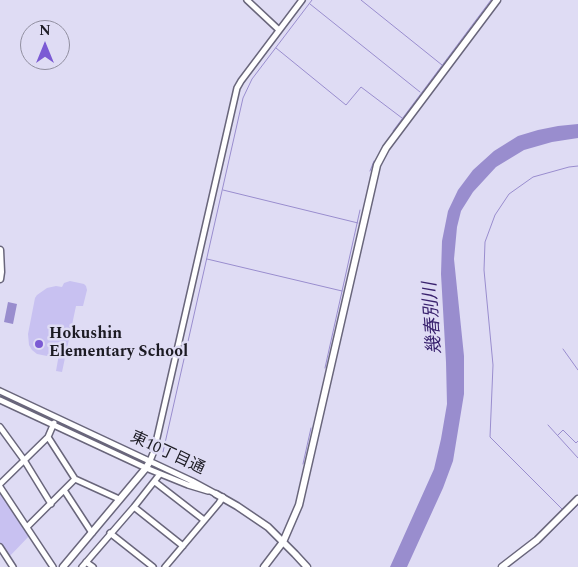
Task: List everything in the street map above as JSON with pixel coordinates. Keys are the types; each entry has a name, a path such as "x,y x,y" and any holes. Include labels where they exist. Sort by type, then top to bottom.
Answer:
{"street":[{"path":"247,0 279,30"},
{"path":"63,567 150,461 154,451 237,88 240,81 302,0"},
{"path":"264,567 283,542 295,516 302,494 377,165 386,148 498,0"},
{"path":"0,250 0,278"},
{"name":"東10丁目通","path":"0,392 198,483 260,521 307,567"},
{"path":"1,402 160,474 219,495 219,503 165,567"},
{"path":"53,567 0,485 48,438 56,418"},
{"path":"0,427 24,460 51,504"},
{"path":"48,438 75,479 119,499"},
{"path":"82,567 160,474"},
{"path":"27,527 75,479"},
{"path":"155,482 204,520"},
{"path":"64,490 92,533"},
{"path":"502,567 537,540 578,499"},
{"path":"134,507 183,546"},
{"path":"110,533 153,567"},
{"path":"0,547 14,567"},
{"path":"86,562 93,567"}],"shaded area":[{"path":"578,124 578,138 552,142 524,150 496,167 473,192 461,211 457,227 454,259 464,356 464,394 453,461 443,488 407,567 390,567 434,469 447,404 441,274 442,241 448,211 458,190 473,170 494,151 518,136 558,126"},
{"path":"70,281 84,284 87,290 83,306 76,306 62,372 56,371 59,354 47,356 37,354 29,345 28,334 37,295 47,288 62,287 64,283"},
{"path":"8,302 17,304 13,324 4,322"},
{"path":"0,487 31,534 8,558 0,547"}],"waterway":[{"path":"163,452 243,98 252,79 312,0"},
{"path":"361,0 442,65"},
{"path":"393,131 491,0"},
{"path":"310,4 420,92"},
{"path":"276,48 346,105 361,87 402,118"},
{"path":"370,171 374,161"},
{"path":"562,509 490,437 493,365 484,270 485,242 495,215 509,194 533,177 578,166"},
{"path":"223,190 358,223"},
{"path":"325,368 360,210"},
{"path":"207,259 342,291"},
{"path":"563,349 578,370"},
{"path":"548,425 578,458"},
{"path":"303,464 311,428"},
{"path":"558,435 563,430 576,443 578,441"},
{"path":"538,544 578,505"}],"place":[{"name":"Hokushin Elementary School","path":"39,344"}],"water label":[{"name":"幾春別川","path":"434,318"}]}
